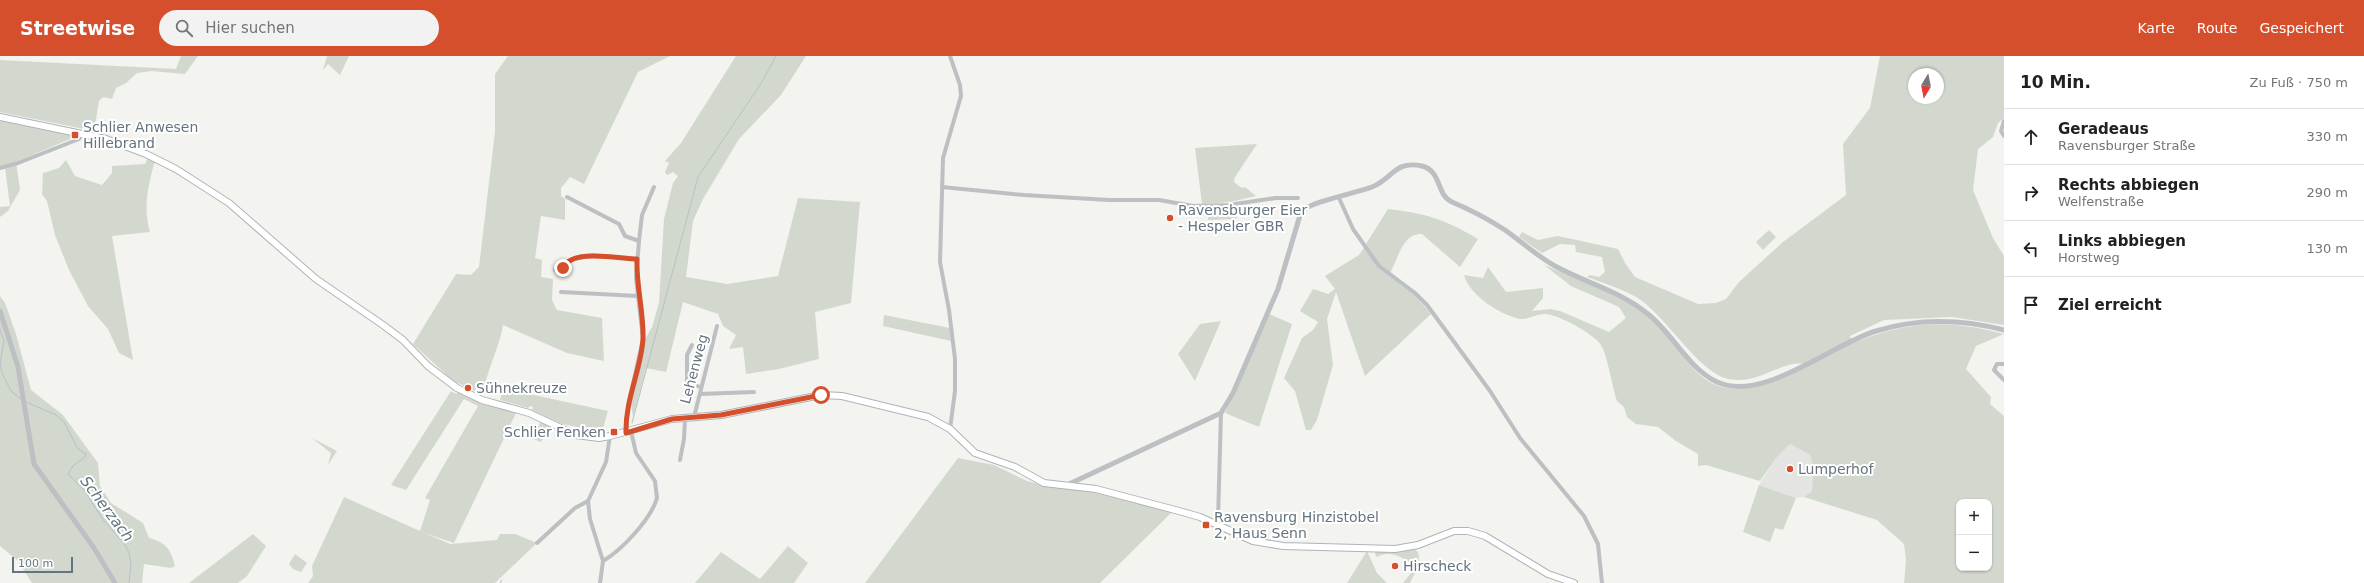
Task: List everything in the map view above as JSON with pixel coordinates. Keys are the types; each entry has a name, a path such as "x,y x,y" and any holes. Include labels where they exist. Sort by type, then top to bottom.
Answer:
{"main road":[{"path":"0,117 83,133 118,143 160,160 196,180 229,203 311,275 403,340 434,370 457,388 482,400 526,412 576,435 599,438 628,432 672,419 728,414 821,395 842,396 928,417 950,429 966,447 985,458 1010,466 1044,483 1067,485 1116,494 1200,517 1241,537 1266,544 1381,550 1418,545 1454,531 1468,531 1485,536 1544,572 1574,583"}],"street":[{"path":"950,56 960,84 961,96 946,145 942,188 940,262 949,310 955,358 955,391 950,429"},
{"path":"2004,121 2002,131 2004,136"},
{"path":"0,168 18,163 78,139 83,133"},
{"path":"1215,524 1218,512 1221,413 1233,393 1278,289 1301,212 1305,207 1338,198 1382,182 1395,168 1408,166 1425,167 1436,176 1446,198 1491,221 1554,265 1632,302 1665,329 1704,373 1716,381 1729,386 1752,385 1776,378 1874,332 1917,322 1959,322 2004,330"},
{"path":"603,561 615,553 639,528 657,498 655,481 636,453 628,432 628,406 643,339 638,296 637,259 642,215 654,187"},
{"path":"942,188 1024,195 1164,200 1193,206 1228,205 1276,198 1298,198"},
{"path":"567,198 619,224 625,236 639,241"},
{"path":"1338,198 1353,229 1379,266 1415,293 1427,305 1490,391 1520,438 1584,516 1598,544 1602,583"},
{"path":"555,270 561,270 567,262 588,255 637,259"},
{"path":"561,292 638,296"},
{"path":"0,311 18,367 34,464 90,542 115,583"},
{"name":"Lehenweg","path":"694,417 700,394 700,387 717,326"},
{"path":"692,345 687,354 687,382 700,387"},
{"path":"2004,364 1997,364 1994,370 2004,380"},
{"path":"700,394 754,392"},
{"path":"1067,485 1221,413"},
{"path":"680,460 684,439 685,418"},
{"path":"600,583 603,561 590,519 588,501 606,462 610,436"},
{"path":"537,543 575,508 588,501"}],"shaded area":[{"path":"181,56 198,56 185,74 151,71 137,73 126,83 116,88 112,99 103,97 99,101 94,131 0,112 0,60 176,69"},
{"path":"327,56 349,56 340,75 328,64 323,70"},
{"path":"508,56 670,56 638,72 584,184 570,177 561,188 561,196 565,199 565,220 541,216 535,258 542,260 541,277 553,279 552,300 557,310 602,318 604,361 567,353 503,325 500,339 485,384 488,385 482,395 452,380 413,344 456,274 471,275 479,267 495,132 495,74"},
{"path":"736,56 806,56 781,95 739,139 703,199 693,221 686,277 727,284 778,276 798,198 860,202 851,303 815,312 819,359 779,369 746,374 743,347 729,349 736,335 723,326 718,314 683,302 666,372 646,368 633,417 631,404 643,343 652,327 659,303 664,219 673,183 678,176 673,172 667,175 665,172 669,163 665,161 681,143"},
{"path":"1880,56 2004,56 2004,118 1998,123 1993,137 1978,149 1973,190 1993,238 2004,256 2004,325 1952,317 1884,320 1850,336 1853,343 1891,330 1945,324 1983,329 2004,334 1976,346 1966,369 1991,397 1990,404 2004,416 2004,583 1904,583 1906,560 1904,544 1877,520 1804,497 1812,491 1813,466 1810,455 1790,444 1777,457 1760,481 1706,465 1698,466 1698,454 1676,441 1658,427 1636,424 1627,417 1624,407 1617,401 1603,349 1601,345 1591,336 1567,321 1552,315 1543,314 1520,319 1503,313 1479,297 1467,283 1464,275 1483,278 1488,267 1506,292 1543,288 1543,298 1532,311 1550,309 1560,311 1609,332 1626,318 1619,307 1571,286 1544,265 1611,293 1648,316 1661,328 1694,369 1707,380 1721,387 1736,389 1751,388 1767,384 1811,364 1793,364 1753,378 1737,380 1728,379 1705,366 1660,318 1638,298 1587,277 1590,275 1599,277 1605,272 1602,257 1576,252 1575,245 1560,244 1542,253 1519,237 1522,232 1538,240 1558,236 1618,249 1625,263 1635,277 1698,304 1716,303 1726,299 1739,282 1783,242 1846,195 1843,144 1870,108"},
{"path":"0,119 77,136 16,162 20,190 8,211 0,217 0,207 10,206 5,168 0,166"},
{"path":"1257,144 1235,177 1234,182 1242,188 1245,187 1256,196 1230,202 1202,204 1195,148"},
{"path":"148,157 180,173 180,176 156,163 154,164 147,198 147,214 150,232 112,236 133,360 119,353 108,329 88,306 69,270 55,235 47,201 42,194 43,173 59,168 66,160 75,176 102,185 112,173 112,166 145,164"},
{"path":"1232,206 1237,219 1208,220 1208,209"},
{"path":"1388,209 1435,218 1478,239 1460,267 1422,234 1415,235 1405,242 1390,273 1380,265 1366,244"},
{"path":"1769,230 1776,237 1763,250 1756,242"},
{"path":"1365,246 1377,266 1414,294 1431,314 1365,376 1336,292 1327,319 1333,365 1317,420 1311,430 1306,430 1295,391 1284,378 1302,338 1313,330 1318,322 1300,311 1313,289 1328,294 1335,289 1325,276 1359,255"},
{"path":"0,296 5,303 16,334 31,390 63,415 98,463 100,486 111,503 143,523 149,538 163,544 172,555 175,566 171,568 144,564 142,583 32,583 17,560 0,546"},
{"path":"1269,314 1292,324 1259,427 1225,413"},
{"path":"884,315 950,328 951,341 883,326"},
{"path":"1221,321 1195,381 1178,354 1200,324"},
{"path":"497,387 608,411 602,432 562,424 532,410 533,407 530,406 528,408 500,400 502,393 496,391"},
{"path":"451,391 456,394 458,392 517,411 454,543 425,533 450,544 497,540 500,534 515,534 537,543 495,583 308,583 313,576 312,566 344,497 420,531 430,500 425,498 478,406 464,399 406,490 391,485"},
{"path":"541,421 551,427 541,442 533,439"},
{"path":"312,438 337,451 328,465 331,453"},
{"name":"Lumperhof","path":"1790,444 1810,455 1813,466 1812,491 1804,497 1796,498 1759,485 1777,457"},
{"path":"958,458 994,465 1027,481 1049,487 1099,492 1172,512 1100,583 865,583"},
{"path":"1759,485 1796,498 1783,530 1775,528 1770,542 1743,532"},
{"path":"253,534 266,546 247,576 238,583 189,583"},
{"path":"788,546 808,563 794,583 695,583 721,552 760,579"},
{"path":"1415,549 1418,552 1419,561 1410,583 1403,583 1411,573 1412,564 1395,555 1386,554 1377,557 1375,554 1375,552"},
{"path":"1367,551 1377,573 1387,583 1347,583"},
{"path":"295,554 307,563 301,572 293,569 289,564"}],"waterway":[{"path":"632,423 698,177 762,82 776,56"},
{"name":"Scherzach","path":"0,329 4,341 0,363 2,373 11,391 21,399"},
{"name":"Scherzach","path":"26,402 56,415 64,422 78,449 86,454 85,457 73,466 68,474 84,490 104,521 124,543 129,553 131,564 129,583"}],"place":[{"name":"Schlier Anwesen Hillebrand","path":"75,135"},
{"name":"Ravensburger Eier - Hespeler GBR","path":"1170,218"},
{"name":"Sühnekreuze","path":"468,388"},
{"name":"Schlier Fenken","path":"614,432"},
{"name":"Lumperhof","path":"1790,469"},
{"name":"Ravensburg Hinzistobel 2, Haus Senn","path":"1206,525"},
{"name":"Hirscheck","path":"1395,566"}],"route":[{"path":"563,268 564,264 567,262 581,256 588,255 637,259 636,278 643,339 628,406 626,433 672,419 721,415 755,409 807,396 821,395"}]}
